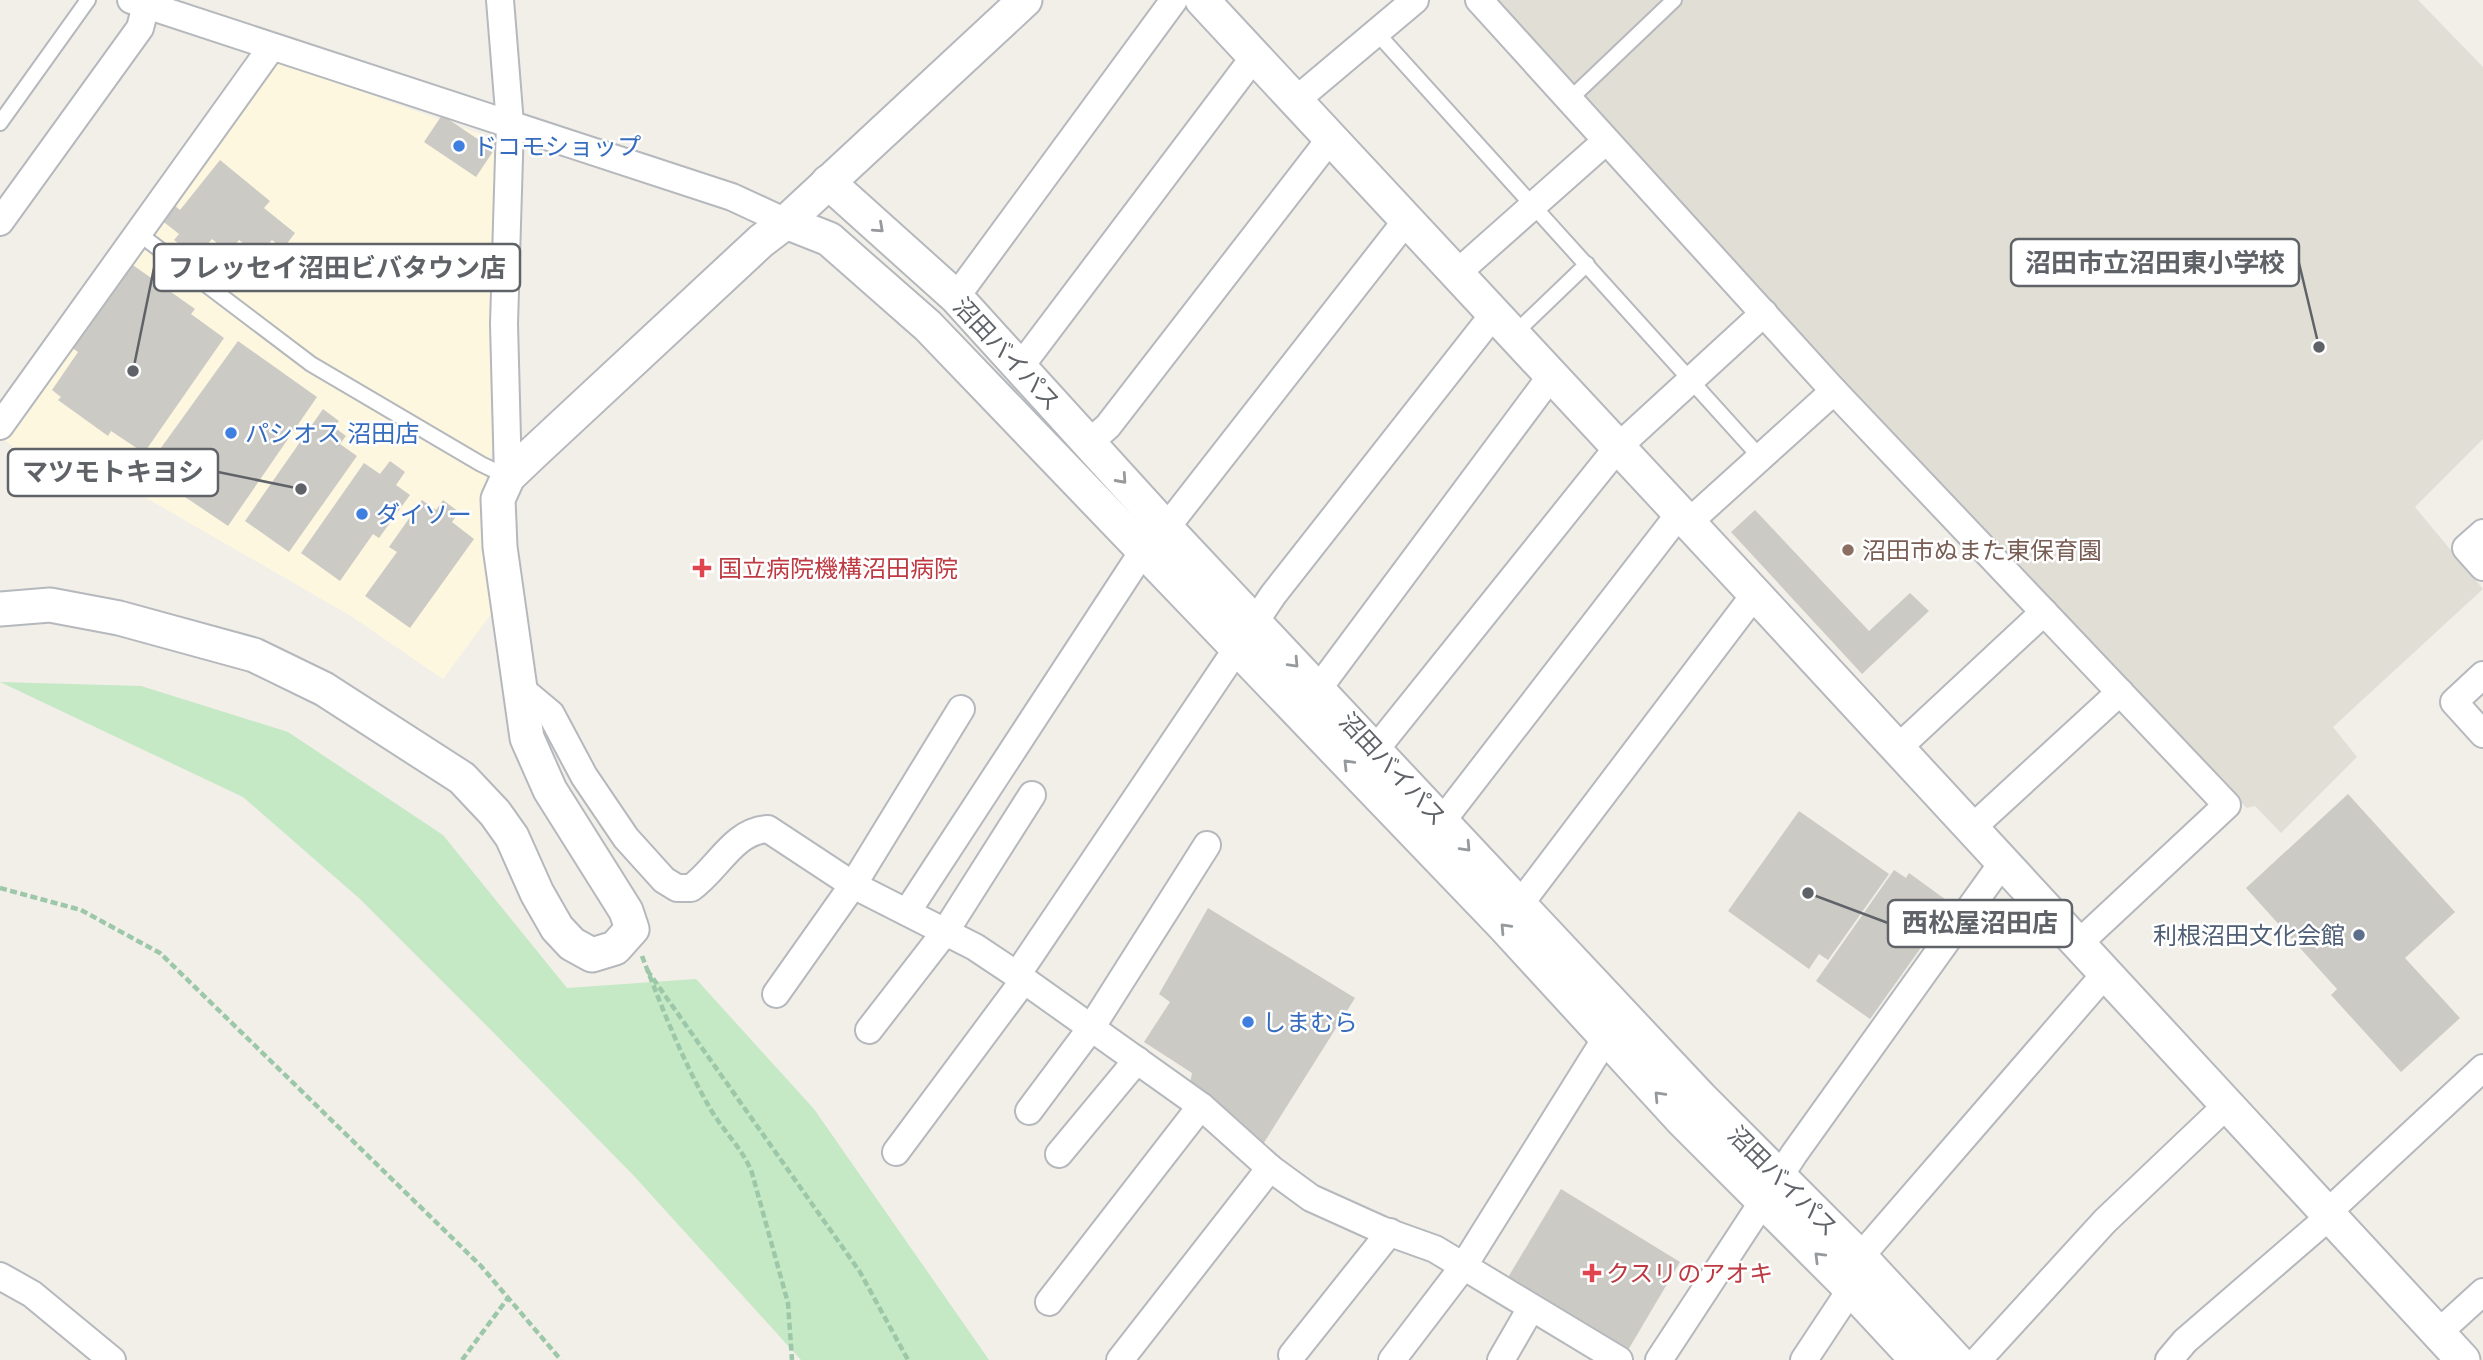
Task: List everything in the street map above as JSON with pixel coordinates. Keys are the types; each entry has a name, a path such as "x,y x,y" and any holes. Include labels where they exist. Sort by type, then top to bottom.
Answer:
{"street":[{"path":"500,0 510,124 504,324 508,477"},
{"path":"0,609 50,605 118,618 254,655 324,690 463,778 495,813 513,838 537,893 557,928 572,944 592,955 615,948 632,929 626,911 550,790 527,738 498,499 508,477 1025,0"},
{"path":"956,297 1174,0"},
{"path":"1202,0 2463,1360"},
{"path":"1295,101 1415,0"},
{"path":"1479,0 1834,391 2227,805 2078,944"},
{"path":"0,222 140,27 139,3 732,197 786,222"},
{"path":"0,426 271,48"},
{"path":"1020,366 1254,57"},
{"path":"1089,443 1108,426 1330,139"},
{"path":"1456,275 1606,141"},
{"name":"沼田バイパス","path":"828,182 956,297 1020,366 1089,443 1155,539"},
{"path":"907,912 1155,539 1406,221"},
{"name":"沼田バイパス","path":"786,222 829,239 928,326 1155,539 1246,635 1493,915 1683,1121 1860,1257 1956,1360"},
{"path":"1375,750 1619,447 1764,313"},
{"path":"896,1152 1021,978 1273,596 1503,325"},
{"path":"1318,689 1552,376"},
{"path":"1442,821 1684,517 1760,457 1834,391"},
{"path":"2483,533 2466,548 2483,568"},
{"path":"1520,904 1755,594"},
{"path":"1898,748 2044,612"},
{"name":"沼田バイパス","path":"1246,635 1318,689 1701,1098 1851,1289 1917,1360"},
{"path":"2483,675 2454,702 2483,734"},
{"path":"520,688 551,714 584,776 625,838 664,880 677,888 691,888 713,870 738,840 753,830 768,829 853,885 975,947 1021,978 1201,1106 1270,1168 1311,1198 1435,1250 1619,1360"},
{"path":"1972,828 2120,692"},
{"path":"776,994 853,885 961,709"},
{"path":"870,1030 946,932 1032,795"},
{"path":"1029,1111 1091,1028 1207,845"},
{"path":"1660,1360 1772,1189 2003,862"},
{"path":"1860,1257 2105,974"},
{"path":"1392,1360 1463,1267 1606,1038"},
{"path":"1059,1154 1137,1060"},
{"path":"2169,1360 2185,1341 2329,1214 2483,1068"},
{"path":"1978,1360 2105,1221 2227,1105"},
{"path":"1049,1302 1201,1106"},
{"path":"1120,1360 1270,1168"},
{"path":"1292,1355 1390,1232"},
{"path":"0,1276 32,1294 112,1360"},
{"path":"1804,1360 1851,1289"},
{"path":"2438,1333 2483,1292"},
{"path":"1501,1360 1531,1308"}],"lane":[{"path":"0,123 88,0"},
{"path":"1569,100 1674,0"},
{"path":"1376,32 1760,457"},
{"path":"138,233 311,364 481,464 508,477"},
{"path":"1503,325 1587,264"}],"path":[{"path":"0,888 81,910 160,953 481,1266 561,1360"},
{"path":"632,929 680,1048 712,1110 747,1160 788,1303 792,1360"},
{"path":"647,970 860,1272 908,1360"},
{"path":"462,1360 508,1298"}],"shaded area":[{"path":"1492,0 2418,0 2483,67 2483,439 2415,507 2483,589 2333,727 2357,757 2281,833 2255,806 2247,808 2218,781 1917,466"},
{"path":"279,62 494,139 494,438 485,494 497,606 443,679 351,616 134,491 23,454 3,439 268,68"}],"green space":[{"path":"0,682 141,686 288,732 443,835 567,988 696,979 814,1109 989,1360 801,1360 635,1177 492,1031 360,899 243,797"}],"building":[{"name":"ドコモショップ","path":"442,115 494,150 476,177 424,142"},
{"path":"220,160 270,201 264,208 295,233 283,249 272,240 259,256 239,240 229,253 212,239 196,258 174,240 179,234 160,219 173,204 180,210"},
{"path":"130,263 195,309 191,314 224,338 144,453 111,431 108,436 58,400 61,397 52,390 78,352 71,347"},
{"name":"パシオス 沼田店","path":"238,341 317,397 228,526 145,470"},
{"path":"323,409 339,421 334,427 346,436 340,444 357,456 289,552 245,521"},
{"name":"ダイソー","path":"390,461 405,472 396,485 410,495 379,538 373,534 340,581 301,553 364,463 380,474"},
{"path":"422,500 436,510 443,500 459,512 452,522 474,539 410,628 365,596 397,552 389,547"},
{"path":"1755,510 1869,631 1910,593 1929,611 1862,674 1731,532"},
{"name":"利根沼田文化会館","path":"2348,794 2455,912 2405,958 2460,1018 2401,1072 2331,995 2337,989 2246,888"},
{"path":"1799,811 1889,874 1828,960 1819,954 1809,969 1728,911"},
{"path":"1894,870 1906,878 1909,873 1949,902 1950,907 1870,1019 1816,981"},
{"name":"しまむら","path":"1208,908 1355,998 1260,1149 1190,1083 1192,1073 1144,1042 1170,1002 1159,994"},
{"name":"クスリのアオキ","path":"1561,1189 1680,1262 1624,1357 1504,1284"}],"place":[{"name":"ドコモショップ","path":"459,146"},
{"name":"沼田市立沼田東小学校","path":"2319,347"},
{"name":"フレッセイ沼田ビバタウン店","path":"133,371"},
{"name":"パシオス 沼田店","path":"231,433"},
{"name":"マツモトキヨシ","path":"301,489"},
{"name":"ダイソー","path":"362,514"},
{"name":"沼田市ぬまた東保育園","path":"1848,550"},
{"name":"国立病院機構沼田病院","path":"702,568"},
{"name":"西松屋沼田店","path":"1808,893"},
{"name":"利根沼田文化会館","path":"2359,935"},
{"name":"しまむら","path":"1248,1022"},
{"name":"クスリのアオキ","path":"1592,1273"}]}
